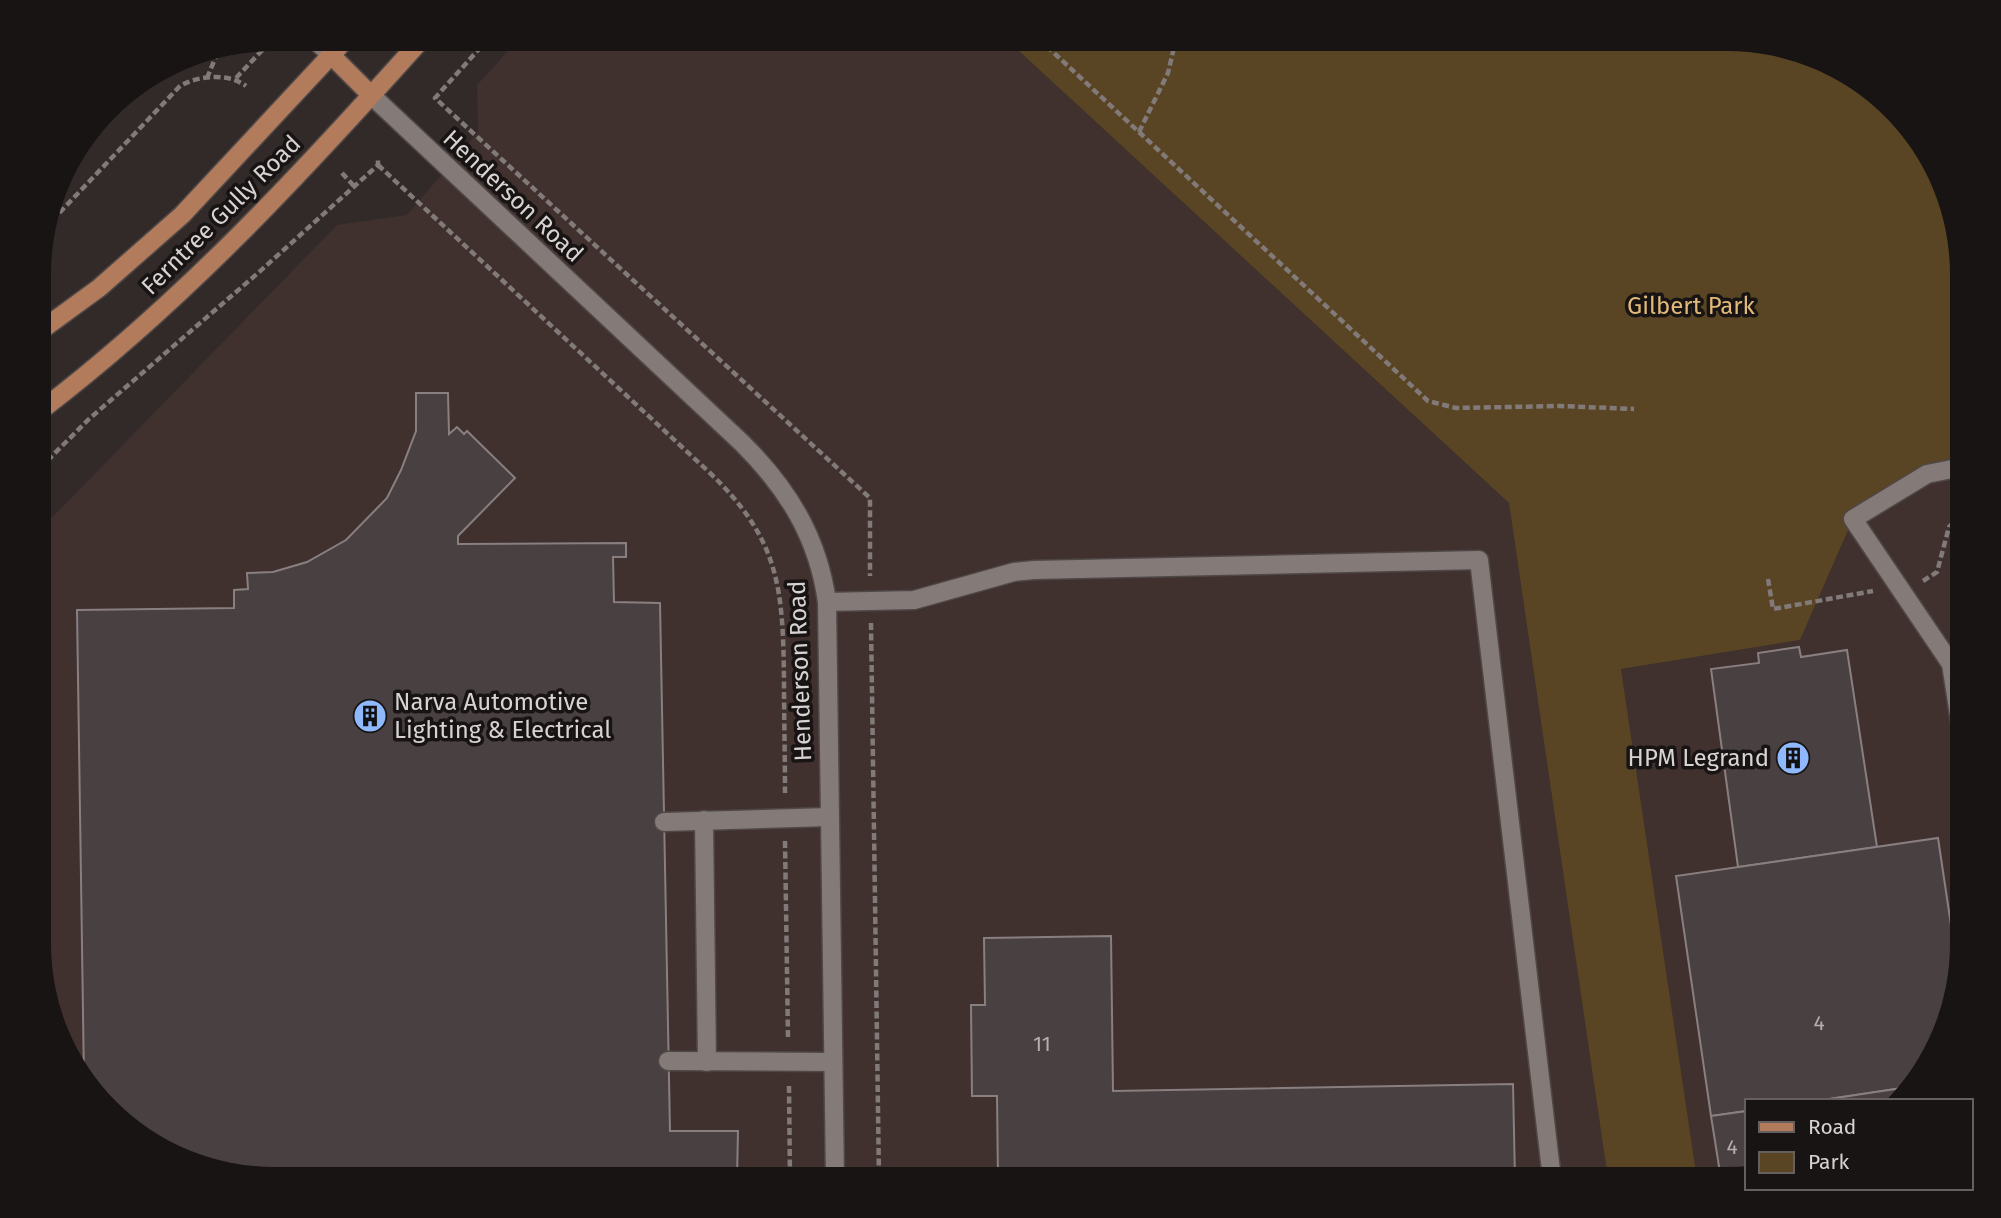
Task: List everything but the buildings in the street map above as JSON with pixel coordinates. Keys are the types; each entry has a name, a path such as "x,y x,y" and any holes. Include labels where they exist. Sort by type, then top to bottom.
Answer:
{"main road":[{"name":"Ferntree Gully Road","path":"51,323 99,288 181,215 335,51"},
{"name":"Ferntree Gully Road","path":"51,402 94,369 213,259 320,152 410,51"},
{"path":"331,55 371,95"}],"street":[{"path":"327,51 331,55"},
{"name":"Henderson Road","path":"371,95 774,475 800,515 814,545 827,602 835,1167"},
{"path":"1950,469 1927,474 1853,519 1950,663"},
{"path":"827,602 915,600 1014,572 1034,570 1479,559 1551,1167"},
{"path":"664,822 829,817"},
{"path":"704,820 707,1062"},
{"path":"668,1061 833,1062"}],"path":[{"path":"477,51 435,98 870,499 879,1167"},
{"path":"1053,51 1427,401 1456,408 1560,406 1634,409"},
{"path":"1139,132 1168,74 1172,51"},
{"path":"236,78 261,52"},
{"path":"207,78 215,58"},
{"path":"59,213 180,86 207,78 236,78 246,86"},
{"path":"378,157 378,165 710,473 747,513 768,553 784,612 790,1167"},
{"path":"51,457 89,419 258,274 378,165"},
{"path":"342,173 354,186"}],"shaded area":[{"path":"508,51 1019,51 1509,503 1606,1167 274,1167 216,1160 189,1150 162,1137 116,1102 88,1068 74,1043 63,1016 53,973 51,519 337,225 407,215 478,132 477,85"},
{"path":"1950,469 1950,959 1938,1016 1920,1056 1888,1099 1745,1099 1745,1167 1695,1167 1621,669 1800,640 1853,519 1927,474"}],"green space":[{"name":"Gilbert Park","path":"1019,51 1756,53 1785,58 1839,81 1885,116 1920,162 1943,216 1950,259 1950,469 1927,474 1853,519 1800,640 1621,669 1695,1167 1606,1167 1509,503"}],"place":[{"name":"Narva Automotive Lighting & Electrical","path":"370,716"},
{"name":"HPM Legrand","path":"1793,758"}]}
